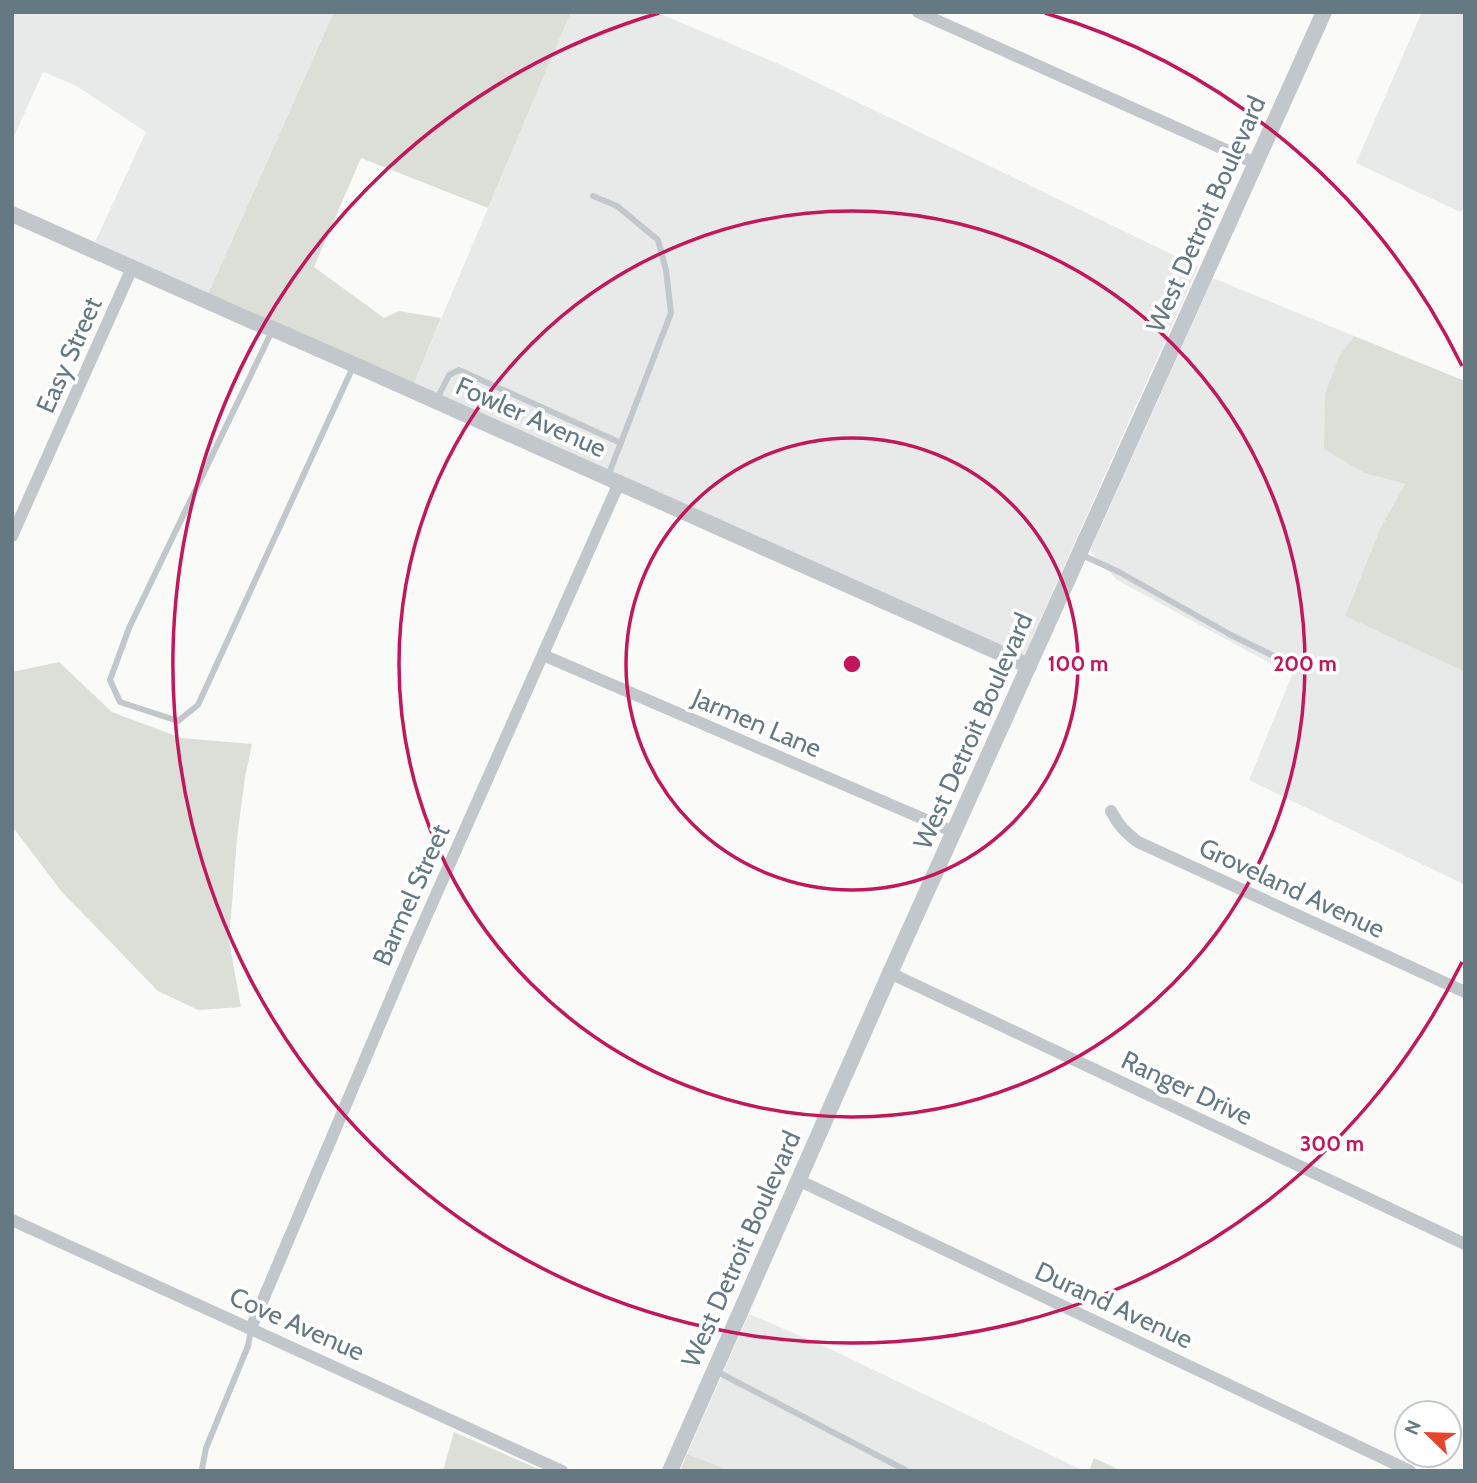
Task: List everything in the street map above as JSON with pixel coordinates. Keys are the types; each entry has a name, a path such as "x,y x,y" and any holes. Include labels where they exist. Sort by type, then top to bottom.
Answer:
{"street":[{"path":"918,12 1255,163"},
{"name":"West Detroit Boulevard","path":"670,1471 890,973 1324,12"},
{"name":"Fowler Avenue","path":"12,214 1029,666"},
{"name":"Easy Street","path":"12,536 132,268"},
{"name":"Barmel Street","path":"251,1328 411,951 543,655 614,481"},
{"name":"Jarmen Lane","path":"543,655 954,832"},
{"name":"Groveland Avenue","path":"1111,811 1126,833 1138,842 1465,992"},
{"name":"Ranger Drive","path":"890,973 1465,1244"},
{"name":"Durand Avenue","path":"798,1180 1410,1471"},
{"name":"Cove Avenue","path":"12,1220 562,1471"}],"lane":[{"path":"593,196 617,206 658,240 666,270 671,313 621,443 614,481"},
{"path":"273,329 129,628 110,680 120,702 178,720 198,705 354,365"},
{"path":"436,401 449,375 459,370 621,443"},
{"path":"1080,554 1119,572 1231,635 1294,666"},
{"path":"202,1469 206,1448 248,1346 251,1328"},
{"path":"714,1371 907,1471"}],"shaded area":[{"path":"12,12 334,12 208,294 95,242 146,132 75,85 43,72 12,141"},
{"path":"334,12 571,12 488,208 361,158 314,267 384,318 399,311 441,318 414,383 208,294"},
{"path":"571,12 656,12 781,65 1198,267 1024,656 414,383"},
{"path":"1422,12 1465,12 1465,207 1460,212 1356,163"},
{"path":"1213,278 1354,336 1340,355 1364,473 1405,484 1380,529 1345,616 1465,672 1465,885 1249,780 1292,675 1117,580 1090,551"},
{"path":"1354,336 1465,381 1465,672 1345,616 1380,529 1405,484 1364,473 1324,449 1325,394 1340,355"},
{"path":"59,662 112,712 181,738 252,744 237,838 229,941 241,1007 198,1010 158,991 62,892 12,826 12,672"},
{"path":"749,1314 824,1346 1084,1471 731,1471 687,1454"},
{"path":"454,1432 543,1471 443,1471"},
{"path":"687,1454 731,1471 680,1471"},
{"path":"1094,1458 1122,1471 1089,1471"}]}
